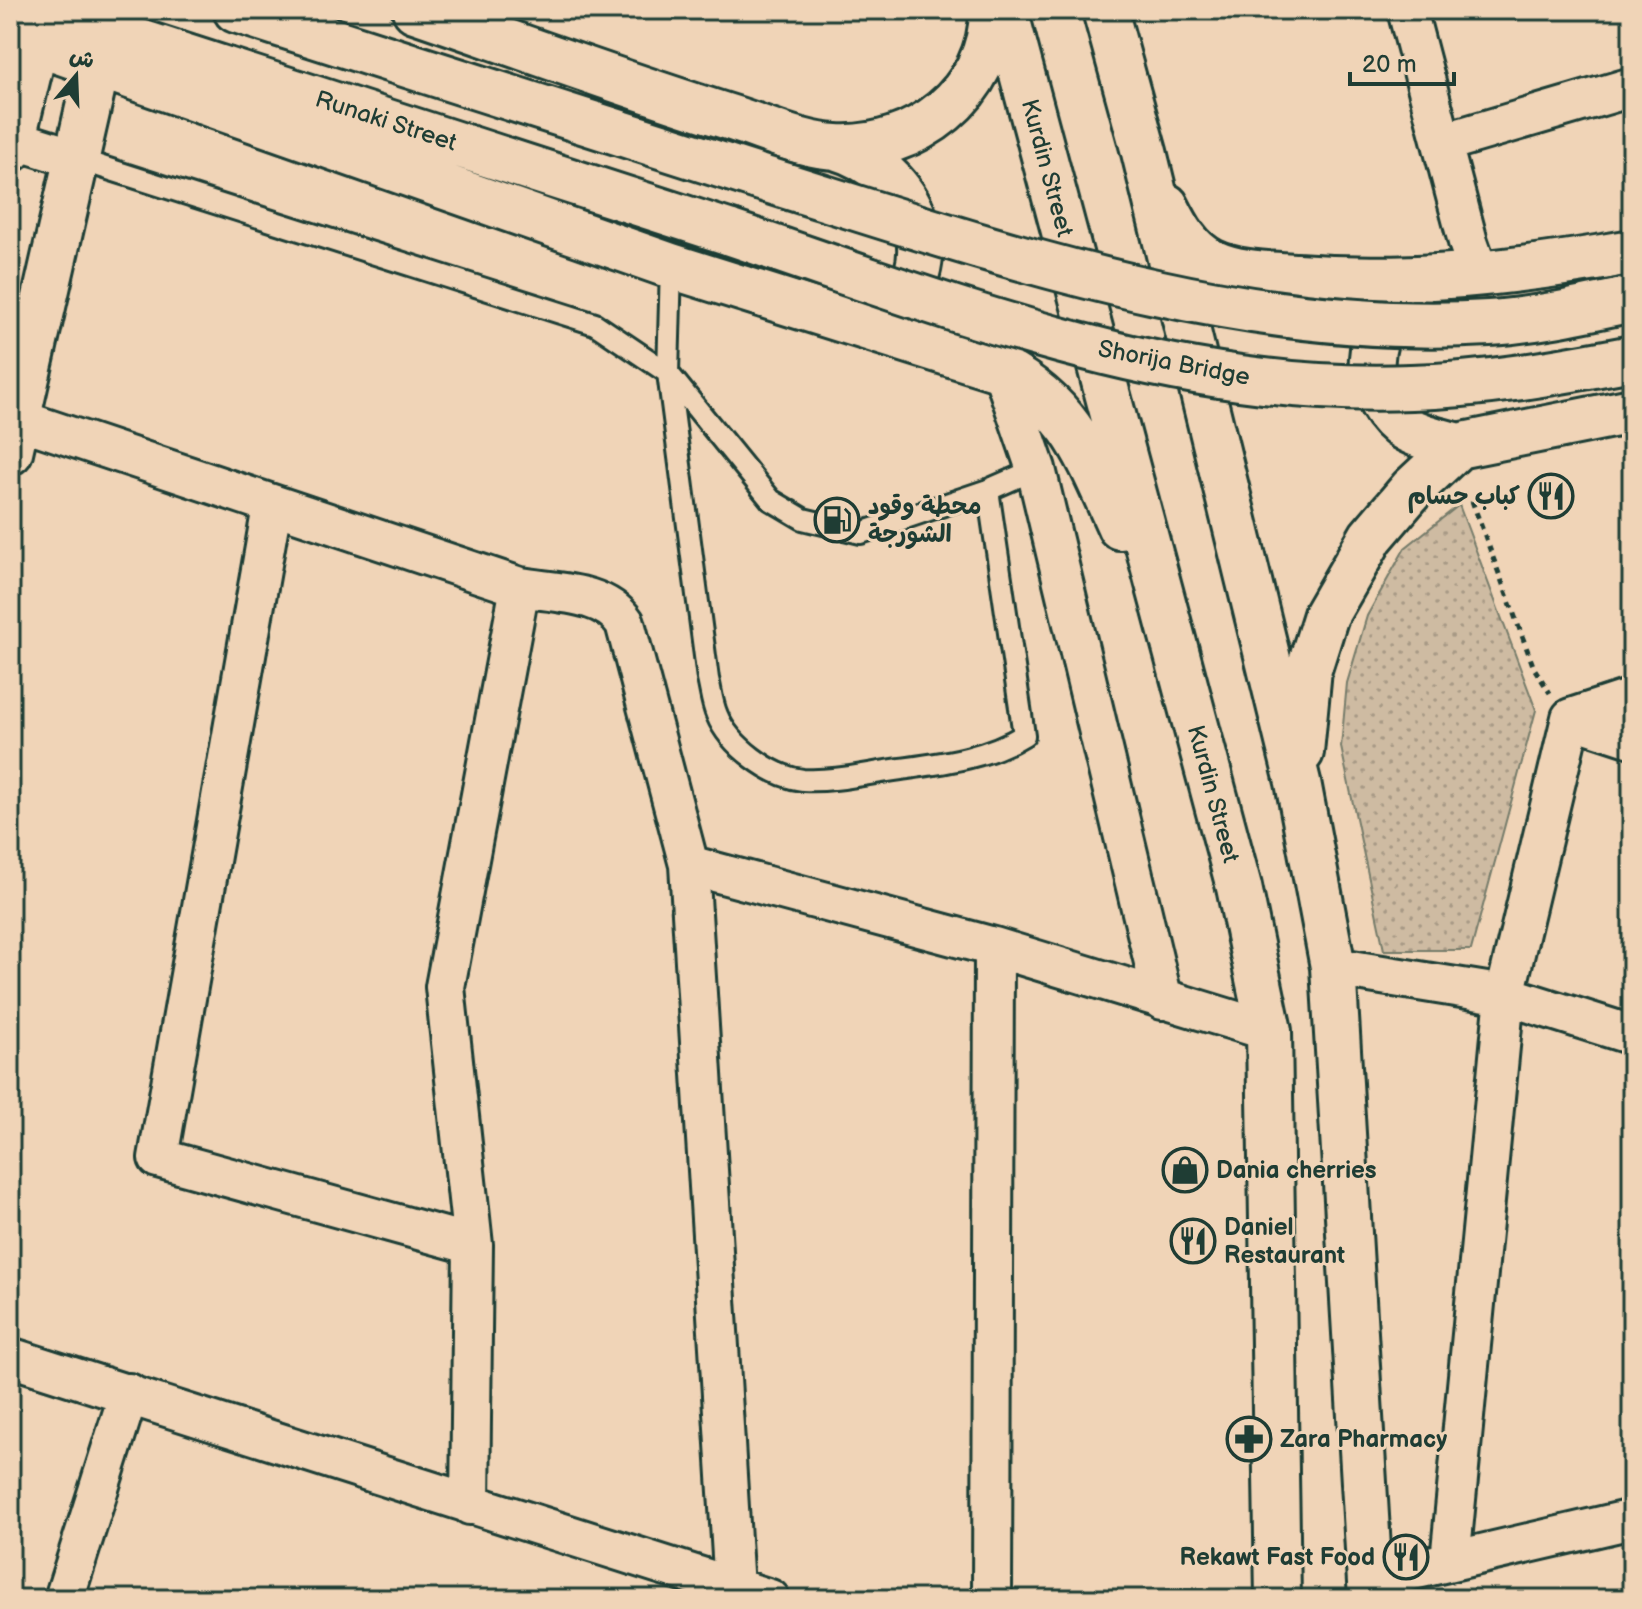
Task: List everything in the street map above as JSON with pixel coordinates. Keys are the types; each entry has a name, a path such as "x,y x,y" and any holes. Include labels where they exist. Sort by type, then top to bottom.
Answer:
{"main road":[{"path":"236,10 987,248 1135,288 1255,312 1383,324 1490,323 1632,299"},
{"path":"415,10 713,112 835,147 871,161 887,173 910,205 919,243 913,282 891,315 876,328"},
{"path":"835,147 877,146 898,140 929,125 954,104 983,52 992,10"},
{"name":"Kurdin Street","path":"1005,10 1239,887 1269,1031 1278,1599"},
{"path":"1105,10 1144,152 1298,782 1333,967 1371,1590"},
{"path":"11,143 29,29 98,64 671,266 1002,370 1039,392 1064,417 1086,451 1171,637"},
{"name":"Runaki Street","path":"29,29 731,233"},
{"path":"14,436 98,64"},
{"path":"1144,152 1175,224 1196,252 1212,262 1255,273 1322,278 1480,276"},
{"name":"Shorija Bridge","path":"731,233 1061,341 1229,376 1291,384 1410,387 1522,378 1632,358"},
{"path":"1632,252 1480,276 1419,294 1403,302 1380,328 1371,363 1378,397 1401,425 1416,434 1458,446 1632,411"},
{"path":"1298,782 1309,669 1326,615 1371,537 1412,489 1458,446"}],"street":[{"path":"1407,10 1480,276"},
{"path":"1442,143 1632,87"},
{"path":"11,143 77,159"},
{"path":"1002,370 1036,469 1163,1000"},
{"path":"10,1357 752,1593 689,865 625,623 610,606 600,602 520,587 272,507 14,436"},
{"path":"272,507 158,1158 473,1245"},
{"path":"470,1505 473,1245 445,987 520,587"},
{"path":"1564,710 1632,698"},
{"path":"1564,710 1632,738"},
{"path":"1450,1561 1505,995 1564,710"},
{"path":"689,865 994,947 1269,1031"},
{"path":"992,1599 994,947"},
{"path":"1333,967 1505,995 1632,1035"},
{"path":"64,1599 129,1393"},
{"path":"1371,1590 1450,1561 1632,1519"}],"lane":[{"path":"77,159 595,324 668,373 771,500 803,519 861,533 988,490 1036,469"},
{"path":"671,266 668,373 708,679 717,716 735,741 775,771 802,780 908,768 985,755 1024,735 988,490"}],"path":[{"path":"1472,501 1534,668 1564,710"}],"shaded area":[{"path":"1459,505 1536,710 1471,950 1384,950 1341,747 1347,683 1367,616 1405,548"}],"place":[{"name":"كباب حسام","path":"1551,496"},
{"name":"محطة وقود الشورجة","path":"837,520"},
{"name":"Dania cherries","path":"1185,1170"},
{"name":"Daniel Restaurant","path":"1193,1241"},
{"name":"Zara Pharmacy","path":"1249,1439"},
{"name":"Rekawt Fast Food","path":"1406,1557"}]}
